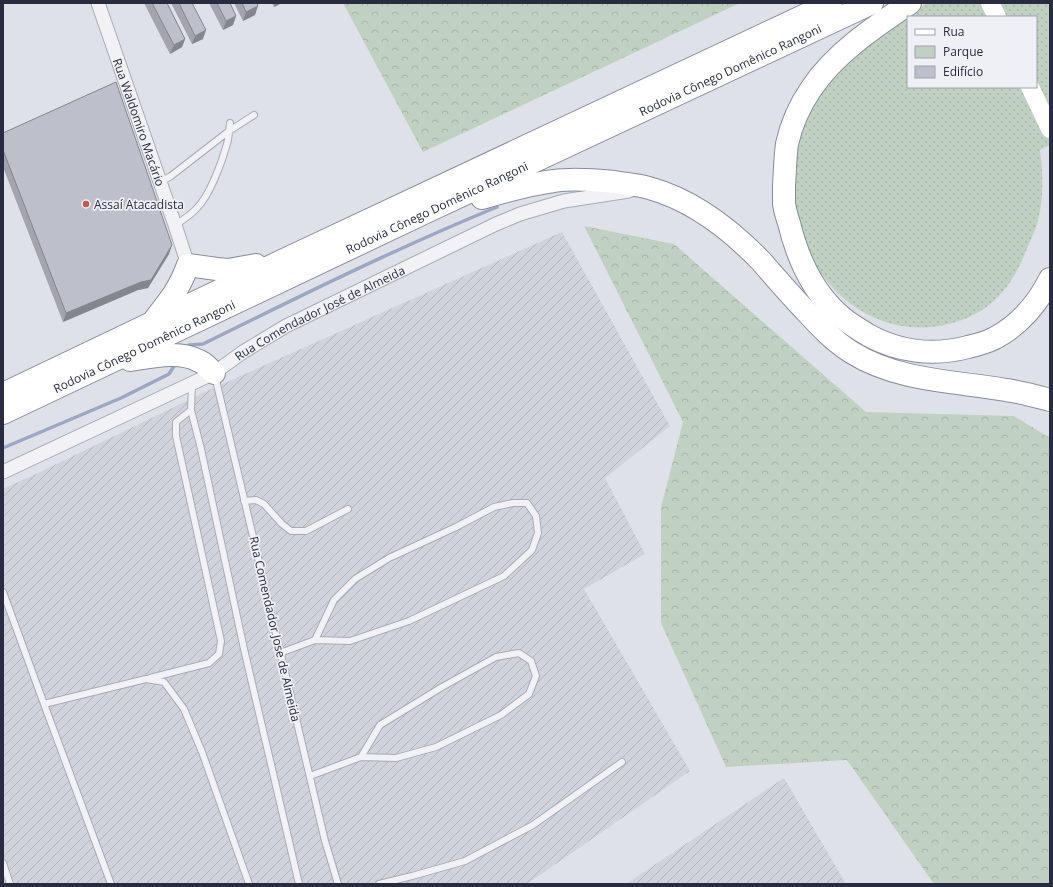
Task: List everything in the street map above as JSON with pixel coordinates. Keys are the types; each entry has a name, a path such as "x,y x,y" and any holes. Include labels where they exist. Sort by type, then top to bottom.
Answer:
{"highway":[{"name":"Rodovia Cônego Domênico Rangoni","path":"3,394 286,259 831,3"},
{"name":"Rodovia Cônego Domênico Rangoni","path":"3,414 426,212 872,3"},
{"path":"910,3 856,42 826,69 810,90 796,116 787,145 784,204 794,242 807,275 821,296 836,313 855,328 894,347 923,352 944,352 960,349 977,345 994,338 1006,331 1030,310 1040,297 1050,279"},
{"path":"426,212 526,185 555,180 589,180 649,188 701,210 721,224 754,255 822,330 850,352 864,360 881,367 907,374 1007,390 1050,400"},
{"path":"150,324 174,295 183,279 188,265 228,270 286,259"},
{"path":"109,363 174,355 200,360 214,373"}],"main road":[{"path":"990,3 996,16"},
{"path":"1030,88 1050,129"}],"street":[{"name":"Rua Waldomiro Macário","path":"98,3 160,182 165,207 175,225 176,239 188,265"},
{"name":"Rua Comendador José de Almeida","path":"3,472 214,373 286,326 496,224 520,214 564,201 649,188"}],"lane":[{"path":"160,182 171,176 229,130 254,115"},
{"path":"175,225 198,208 209,191 228,143 230,123"},
{"name":"Rua Comendador Jose de Almeida","path":"214,373 325,841 338,884"},
{"path":"192,383 191,410 201,449 244,649 299,884"},
{"path":"44,704 209,663 219,654 221,641 176,436 176,422 191,410"},
{"path":"244,501 256,500 264,504 291,532 306,531 348,509"},
{"path":"280,653 315,640 350,641 409,621 504,576 532,550 538,533 536,516 527,503 513,503 494,507 456,527 389,558 355,579 334,600 315,640"},
{"path":"3,592 111,884"},
{"path":"310,776 361,757 396,758 436,747 501,715 529,694 536,676 531,661 519,653 496,656 380,725 361,757"},
{"path":"146,679 164,682 184,709 202,752 249,884"},
{"path":"379,884 465,861 533,825 622,762"},
{"path":"3,863 10,884"}],"shaded area":[{"path":"562,232 670,426 605,478 645,554 584,589 690,771 527,884 3,884 3,489 207,391"},
{"path":"784,778 846,884 626,884 647,870"}],"green space":[{"path":"343,3 740,3 423,152"},
{"path":"927,3 1050,3 1050,145 1040,150 1042,194 1040,211 1035,229 1023,258 1011,281 995,300 976,314 965,319 931,327 911,327 891,324 873,317 840,295 826,280 814,263 796,212 794,196 795,153 799,132 811,108 826,84 832,76 859,53 907,18 907,88 1037,88 1037,16 909,16"},
{"path":"584,226 674,244 866,412 1014,416 1050,438 1050,884 934,884 847,760 726,767 661,623 661,507 683,422"}],"building":[{"path":"152,3 167,3 185,39 174,45"},
{"path":"179,3 192,3 206,30 195,36"},
{"path":"217,3 230,3 236,16 226,21"},
{"path":"242,3 257,3 258,6 246,12"},
{"path":"116,82 172,245 151,280 141,282 66,313 3,150 3,133"}],"waterway":[{"path":"187,349 189,345 203,344 312,290 497,207"},
{"path":"3,448 121,398 169,374 176,363"}],"place":[{"name":"Assaí Atacadista","path":"86,204"}]}
